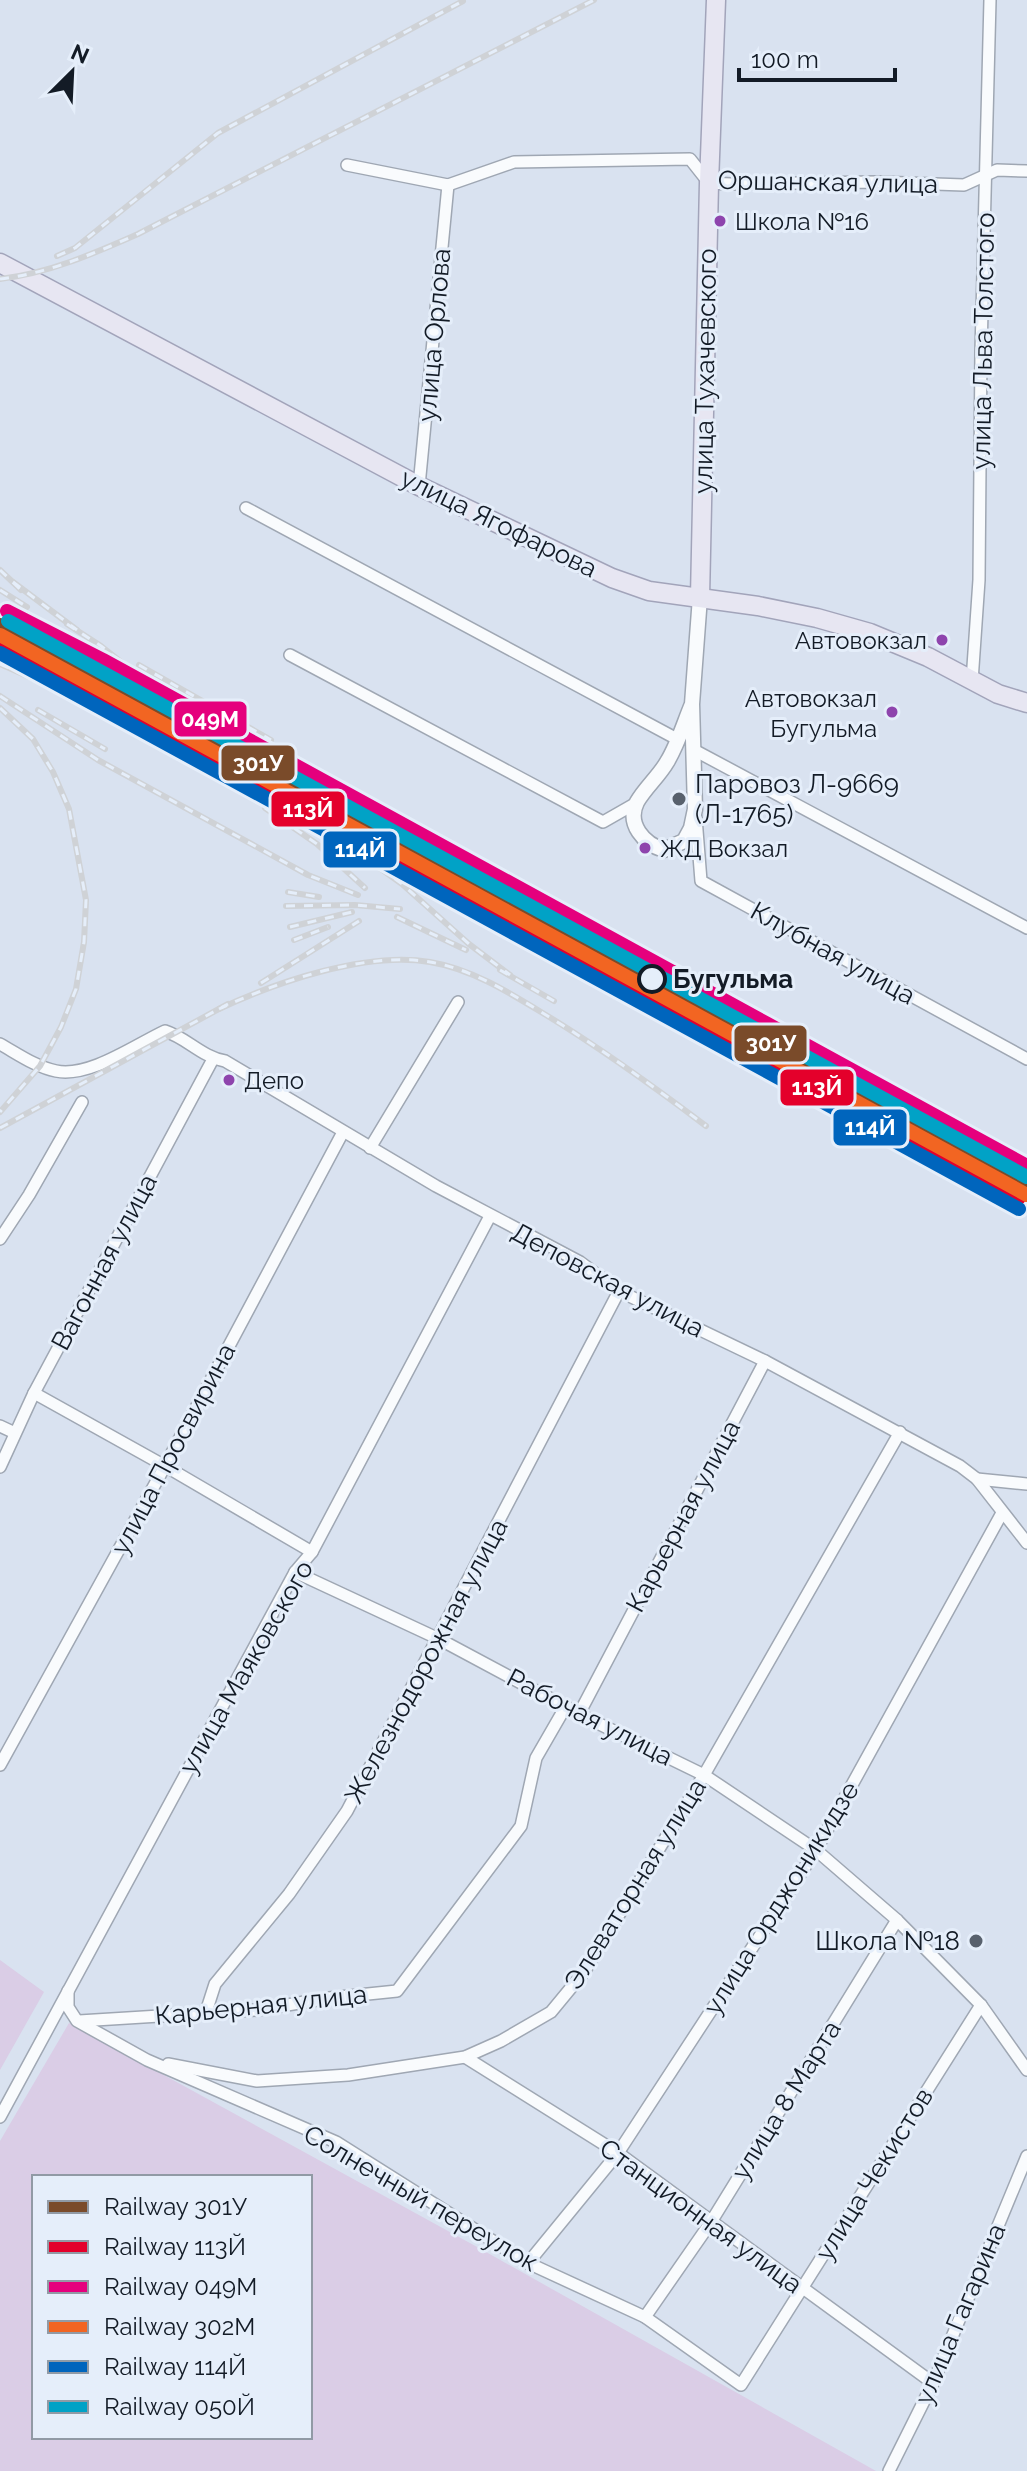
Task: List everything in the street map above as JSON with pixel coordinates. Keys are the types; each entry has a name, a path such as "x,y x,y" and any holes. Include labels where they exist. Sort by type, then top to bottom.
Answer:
{"main road":[{"name":"улица Тухачевского","path":"700,597 716,0"},
{"name":"улица Ягофарова","path":"0,263 419,486 612,578 649,591 817,618 870,633 928,657 998,694 1027,703"}],"street":[{"name":"улица Льва Толстого","path":"972,681 981,505 990,0"},
{"name":"Оршанская улица","path":"448,185 514,162 690,159 709,183 964,185 997,170 1027,171"},
{"path":"347,165 448,185"},
{"name":"улица Орлова","path":"419,486 448,185"},
{"path":"246,508 677,739"},
{"path":"692,704 667,762 638,802 634,816 638,832 650,845 664,850 684,841 695,809 692,704 700,597"},
{"path":"290,655 603,822 638,802"},
{"path":"694,750 1027,928"},
{"name":"Клубная улица","path":"695,809 701,881 1027,1059"},
{"path":"370,1148 458,1002"},
{"name":"Деповская улица","path":"0,1044 40,1066 72,1072 90,1068 165,1031 174,1034 490,1216 580,1262 619,1291 765,1361 960,1466 977,1479 1027,1543"},
{"name":"Вагонная улица","path":"0,1467 34,1393 213,1059"},
{"path":"0,1239 82,1102"},
{"name":"улица Просвирина","path":"0,1765 165,1466 343,1132"},
{"name":"улица Маяковского","path":"0,2117 295,1572 312,1552 490,1216"},
{"name":"Железнодорожная улица","path":"206,2012 215,1984 289,1894 347,1811 619,1291"},
{"name":"Карьерная улица","path":"579,1714 765,1361"},
{"path":"34,1393 312,1552"},
{"path":"0,1426 15,1433"},
{"name":"Элеваторная улица","path":"147,2060 257,2081 348,2075 465,2057 501,2041 551,2012 584,1972 704,1775 900,1432"},
{"path":"977,1479 1027,1484"},
{"name":"улица Орджоникидзе","path":"528,2263 618,2153 816,1850 1002,1513"},
{"name":"Рабочая улица","path":"295,1572 439,1639 579,1714 704,1775 816,1850 897,1920 981,2005 1027,2070"},
{"name":"Карьерная улица","path":"77,2021 257,2010 397,1991 521,1826 536,1758 566,1706"},
{"name":"улица 8 Марта","path":"645,2317 711,2222 897,1920"},
{"path":"68,1991 68,2007 77,2021"},
{"name":"улица Чекистов","path":"741,2385 981,2005"},
{"name":"Солнечный переулок","path":"77,2021 147,2060 336,2142 528,2263 645,2317 741,2385"},
{"name":"Станционная улица","path":"465,2057 618,2153 933,2383"},
{"name":"улица Гагарина","path":"889,2471 933,2383 1027,2156"}],"shaded area":[{"path":"0,1960 44,1992 0,2070"},
{"path":"69,2023 876,2471 0,2471 0,2141"}],"railway":[{"path":"0,279 53,267 138,234 594,0"},
{"path":"57,256 75,248 218,133 463,1"},
{"path":"0,570 21,590"},
{"path":"13,582 77,630"},
{"path":"0,590 27,607"},
{"path":"67,624 101,646 172,702 410,834"},
{"path":"69,637 164,713"},
{"path":"0,644 55,673"},
{"path":"0,664 97,707 342,841 402,884 469,944 510,975"},
{"path":"139,665 271,740"},
{"path":"0,696 98,760 308,875 358,895"},
{"path":"0,708 33,739 53,772 69,809 86,900 84,942 76,989 61,1027 40,1066 0,1112"},
{"path":"38,710 105,749"},
{"path":"265,808 317,844 365,888"},
{"path":"288,892 319,897"},
{"path":"286,906 355,905 400,909"},
{"path":"290,927 352,912"},
{"path":"397,917 466,950"},
{"path":"261,983 359,921"},
{"path":"294,940 328,927"},
{"path":"219,1009 294,979 351,965 405,960 446,965 519,998 627,1068 706,1126"},
{"path":"500,970 554,1001"},
{"path":"0,1128 228,1004"},
{"path":"702,1006 883,1083 1027,1160"}],"rail line":[{"name":"049М","path":"7,611 103,660 1027,1166"},
{"name":"050Й","path":"8,621 1027,1177"},
{"name":"301У","path":"0,625 1027,1184"},
{"name":"302М","path":"0,635 1027,1195"},
{"name":"113Й","path":"0,643 1019,1198"},
{"name":"114Й","path":"0,653 1019,1209"}],"place":[{"name":"Школа №16","path":"720,221"},
{"name":"Автовокзал","path":"942,640"},
{"name":"Автовокзал Бугульма","path":"892,712"},
{"name":"Паровоз Л-9669 (Л-1765)","path":"679,799"},
{"name":"ЖД Вокзал","path":"645,848"},
{"name":"Бугульма","path":"652,979"},
{"name":"Депо","path":"229,1080"},
{"name":"Школа №18","path":"976,1941"}]}
